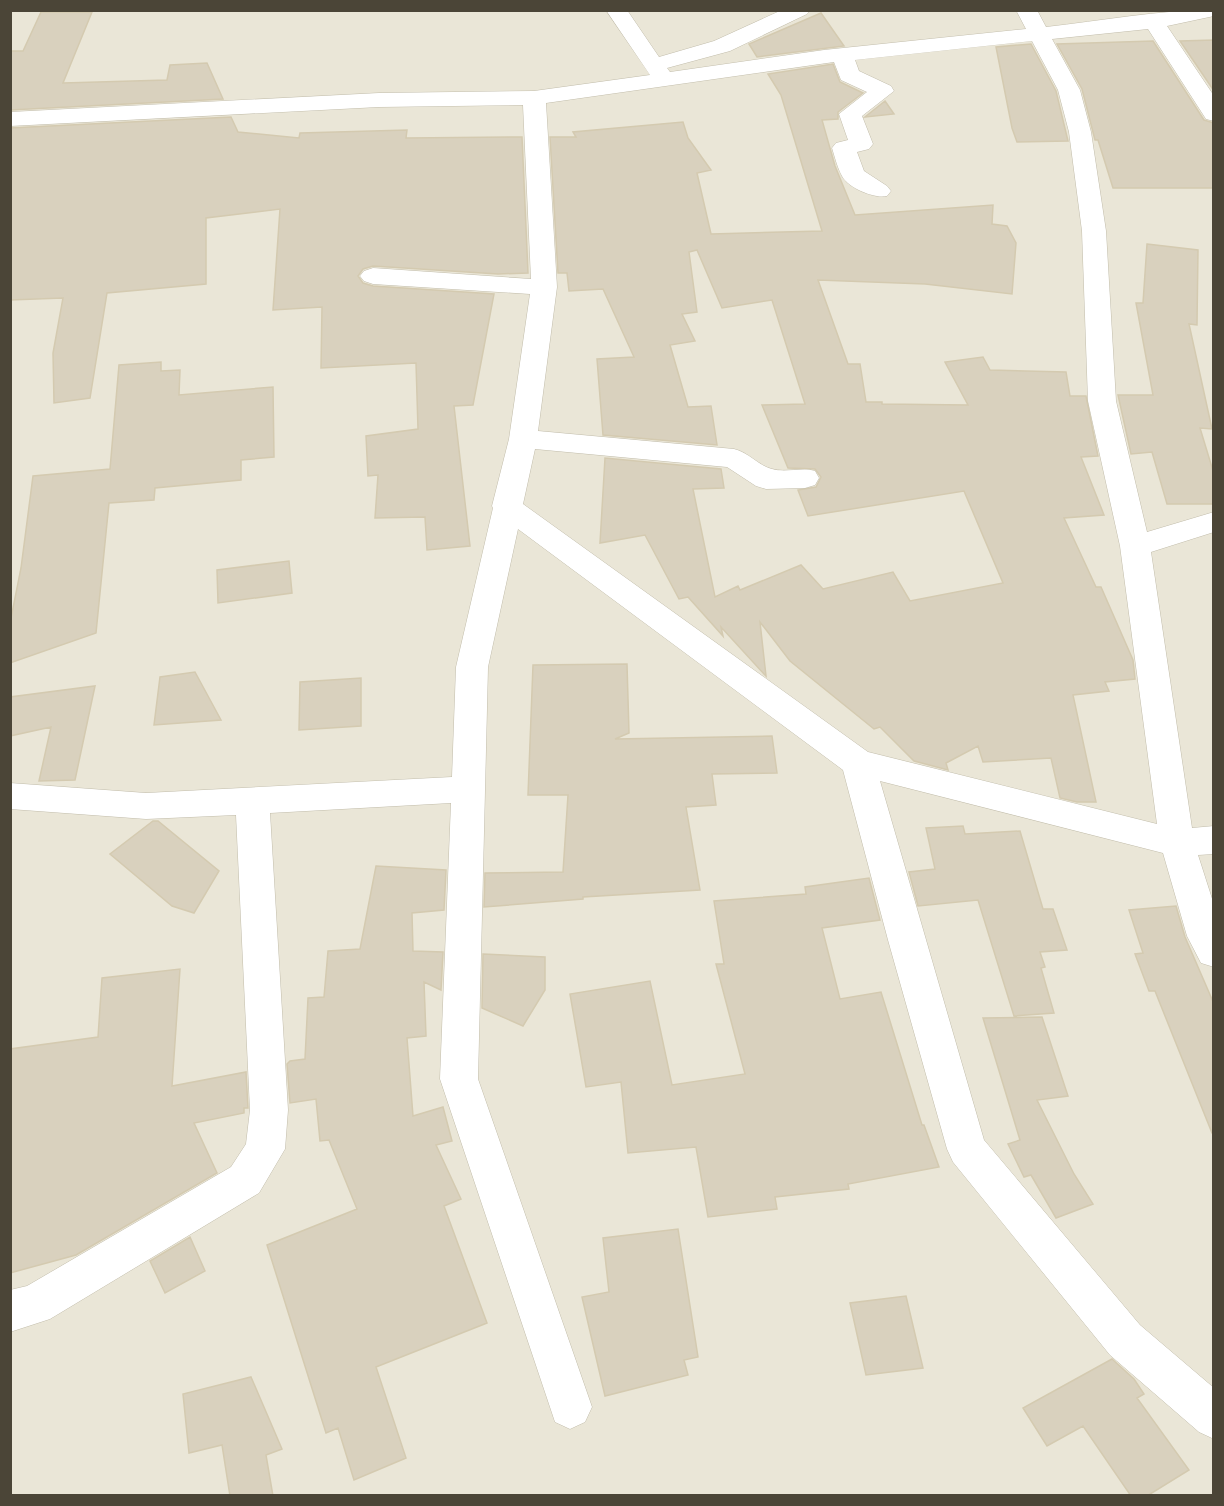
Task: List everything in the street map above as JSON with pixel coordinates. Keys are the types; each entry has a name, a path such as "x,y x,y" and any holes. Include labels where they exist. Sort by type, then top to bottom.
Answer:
{"street":[{"path":"616,10 659,73"},
{"path":"659,73 800,10"},
{"path":"10,119 379,100 534,98 659,73 843,55 1033,22 1154,22 1210,10"},
{"path":"1033,22 1069,90 1080,132 1094,231 1102,401 1135,546 1177,843 1205,936 1214,952"},
{"path":"1154,22 1214,114"},
{"path":"843,55 849,75 883,91 850,114 861,144 844,148 853,175 879,191"},
{"path":"534,98 544,287 523,439 472,667 459,1079 570,1407"},
{"path":"374,276 544,287"},
{"path":"523,439 734,458 766,479 805,478"},
{"path":"507,506 858,763 1177,843 1214,840"},
{"path":"1135,546 1214,522"},
{"path":"858,763 906,940 967,1149 1125,1340 1214,1417"},
{"path":"10,796 146,806 468,789"},
{"path":"10,1311 35,1304 245,1179 265,1149 269,1110 252,801"}],"shaded area":[{"path":"11,11 1213,11 1213,1495 11,1495"}],"building":[{"path":"41,12 92,12 63,83 167,80 170,65 207,63 223,99 10,110 10,51 23,51"},
{"path":"821,13 844,46 757,57 749,44"},
{"path":"1214,40 1214,91 1180,41"},
{"path":"1153,41 1204,120 1214,123 1214,188 1113,188 1098,140 1095,140 1082,89 1057,44"},
{"path":"1031,44 1056,91 1068,141 1017,142 1012,128 996,47"},
{"path":"833,64 840,82 863,93 838,112 838,119 822,120 835,166 855,215 993,205 992,224 1007,226 1016,243 1012,294 925,284 818,280 848,364 860,364 866,402 968,405 945,362 983,357 990,370 1066,372 1070,396 1086,396 1098,456 1081,457 1104,515 1064,518 1096,587 1101,587 1133,660 1135,679 1105,682 1109,691 1073,695 1096,802 1077,802 1060,798 1051,758 983,762 978,746 946,763 948,770 914,761 880,727 874,729 790,661 760,622 766,676 721,627 723,636 688,597 679,599 645,535 600,543 605,458 721,469 724,488 693,489 715,597 738,586 740,590 801,565 823,589 893,572 910,601 1003,583 964,491 808,516 798,490 816,487 821,477 815,469 788,468 762,405 805,404 772,300 722,308 697,250 689,252 697,312 682,314 695,341 670,345 688,407 711,406 717,445 603,435 597,359 634,357 603,289 569,291 567,273 558,273 550,137 576,137 573,132 683,122 688,138 711,170 697,173 711,234 822,231 781,95 768,74"},
{"path":"885,101 894,114 865,117"},
{"path":"231,117 238,132 299,138 300,133 407,130 406,138 522,137 528,273 498,274 373,266 363,269 358,276 363,283 373,286 494,294 473,405 454,406 470,546 427,550 425,517 375,518 378,475 368,476 366,436 418,429 416,363 321,368 322,307 273,310 280,209 206,218 206,284 107,293 90,398 54,403 53,353 63,298 10,300 10,128"},
{"path":"1147,244 1198,250 1197,325 1189,324 1212,429 1200,428 1214,474 1214,504 1167,504 1152,452 1131,454 1118,395 1153,395 1136,303 1143,303"},
{"path":"161,362 161,371 180,370 179,395 273,387 274,457 241,460 241,480 155,488 154,500 109,503 96,633 10,663 10,623 21,568 33,476 110,469 119,365"},
{"path":"289,561 292,593 218,603 217,570"},
{"path":"627,664 629,733 615,739 772,736 777,773 712,774 716,805 686,807 700,890 583,897 583,899 484,907 485,873 563,872 568,795 528,795 533,665"},
{"path":"195,672 221,720 154,725 160,677"},
{"path":"361,678 361,726 299,730 300,682"},
{"path":"95,686 75,780 39,781 51,727 10,736 10,697"},
{"path":"153,821 158,821 219,871 194,913 172,906 110,854"},
{"path":"963,826 965,834 1020,831 1043,909 1053,909 1067,950 1040,952 1045,967 1041,968 1054,1013 1014,1016 978,900 918,906 909,872 935,869 926,828"},
{"path":"376,866 446,870 444,910 412,913 413,951 443,952 441,990 424,982 426,1036 407,1038 413,1116 443,1107 452,1141 436,1145 461,1199 444,1206 487,1323 376,1367 406,1458 354,1480 338,1428 326,1433 267,1245 357,1209 329,1140 320,1141 316,1099 290,1103 287,1064 290,1061 305,1059 308,998 324,997 328,951 360,949"},
{"path":"869,878 880,920 822,928 840,999 881,992 922,1125 924,1125 939,1167 848,1184 849,1189 775,1197 777,1209 708,1217 696,1147 628,1153 621,1082 586,1087 570,994 650,981 672,1085 745,1074 716,964 724,964 714,901 806,894 805,887"},
{"path":"1176,906 1185,937 1214,1004 1214,1133 1212,1133 1155,991 1149,991 1135,954 1143,953 1129,910"},
{"path":"483,954 545,957 545,990 523,1026 482,1008"},
{"path":"180,969 172,1086 246,1072 248,1108 244,1108 244,1113 194,1123 217,1173 76,1255 10,1273 10,1049 98,1037 102,978"},
{"path":"1042,1017 1068,1096 1037,1100 1074,1174 1093,1204 1056,1218 1031,1175 1024,1177 1008,1144 1020,1140 983,1018"},
{"path":"678,1229 698,1357 684,1360 688,1375 605,1396 582,1297 609,1292 603,1238"},
{"path":"190,1237 205,1271 165,1293 150,1261"},
{"path":"906,1296 923,1368 866,1375 850,1303"},
{"path":"1112,1359 1134,1379 1144,1394 1137,1398 1189,1470 1147,1496 1131,1496 1083,1426 1047,1446 1023,1408"},
{"path":"251,1377 282,1449 266,1455 273,1496 230,1496 222,1445 189,1453 183,1394"}]}
